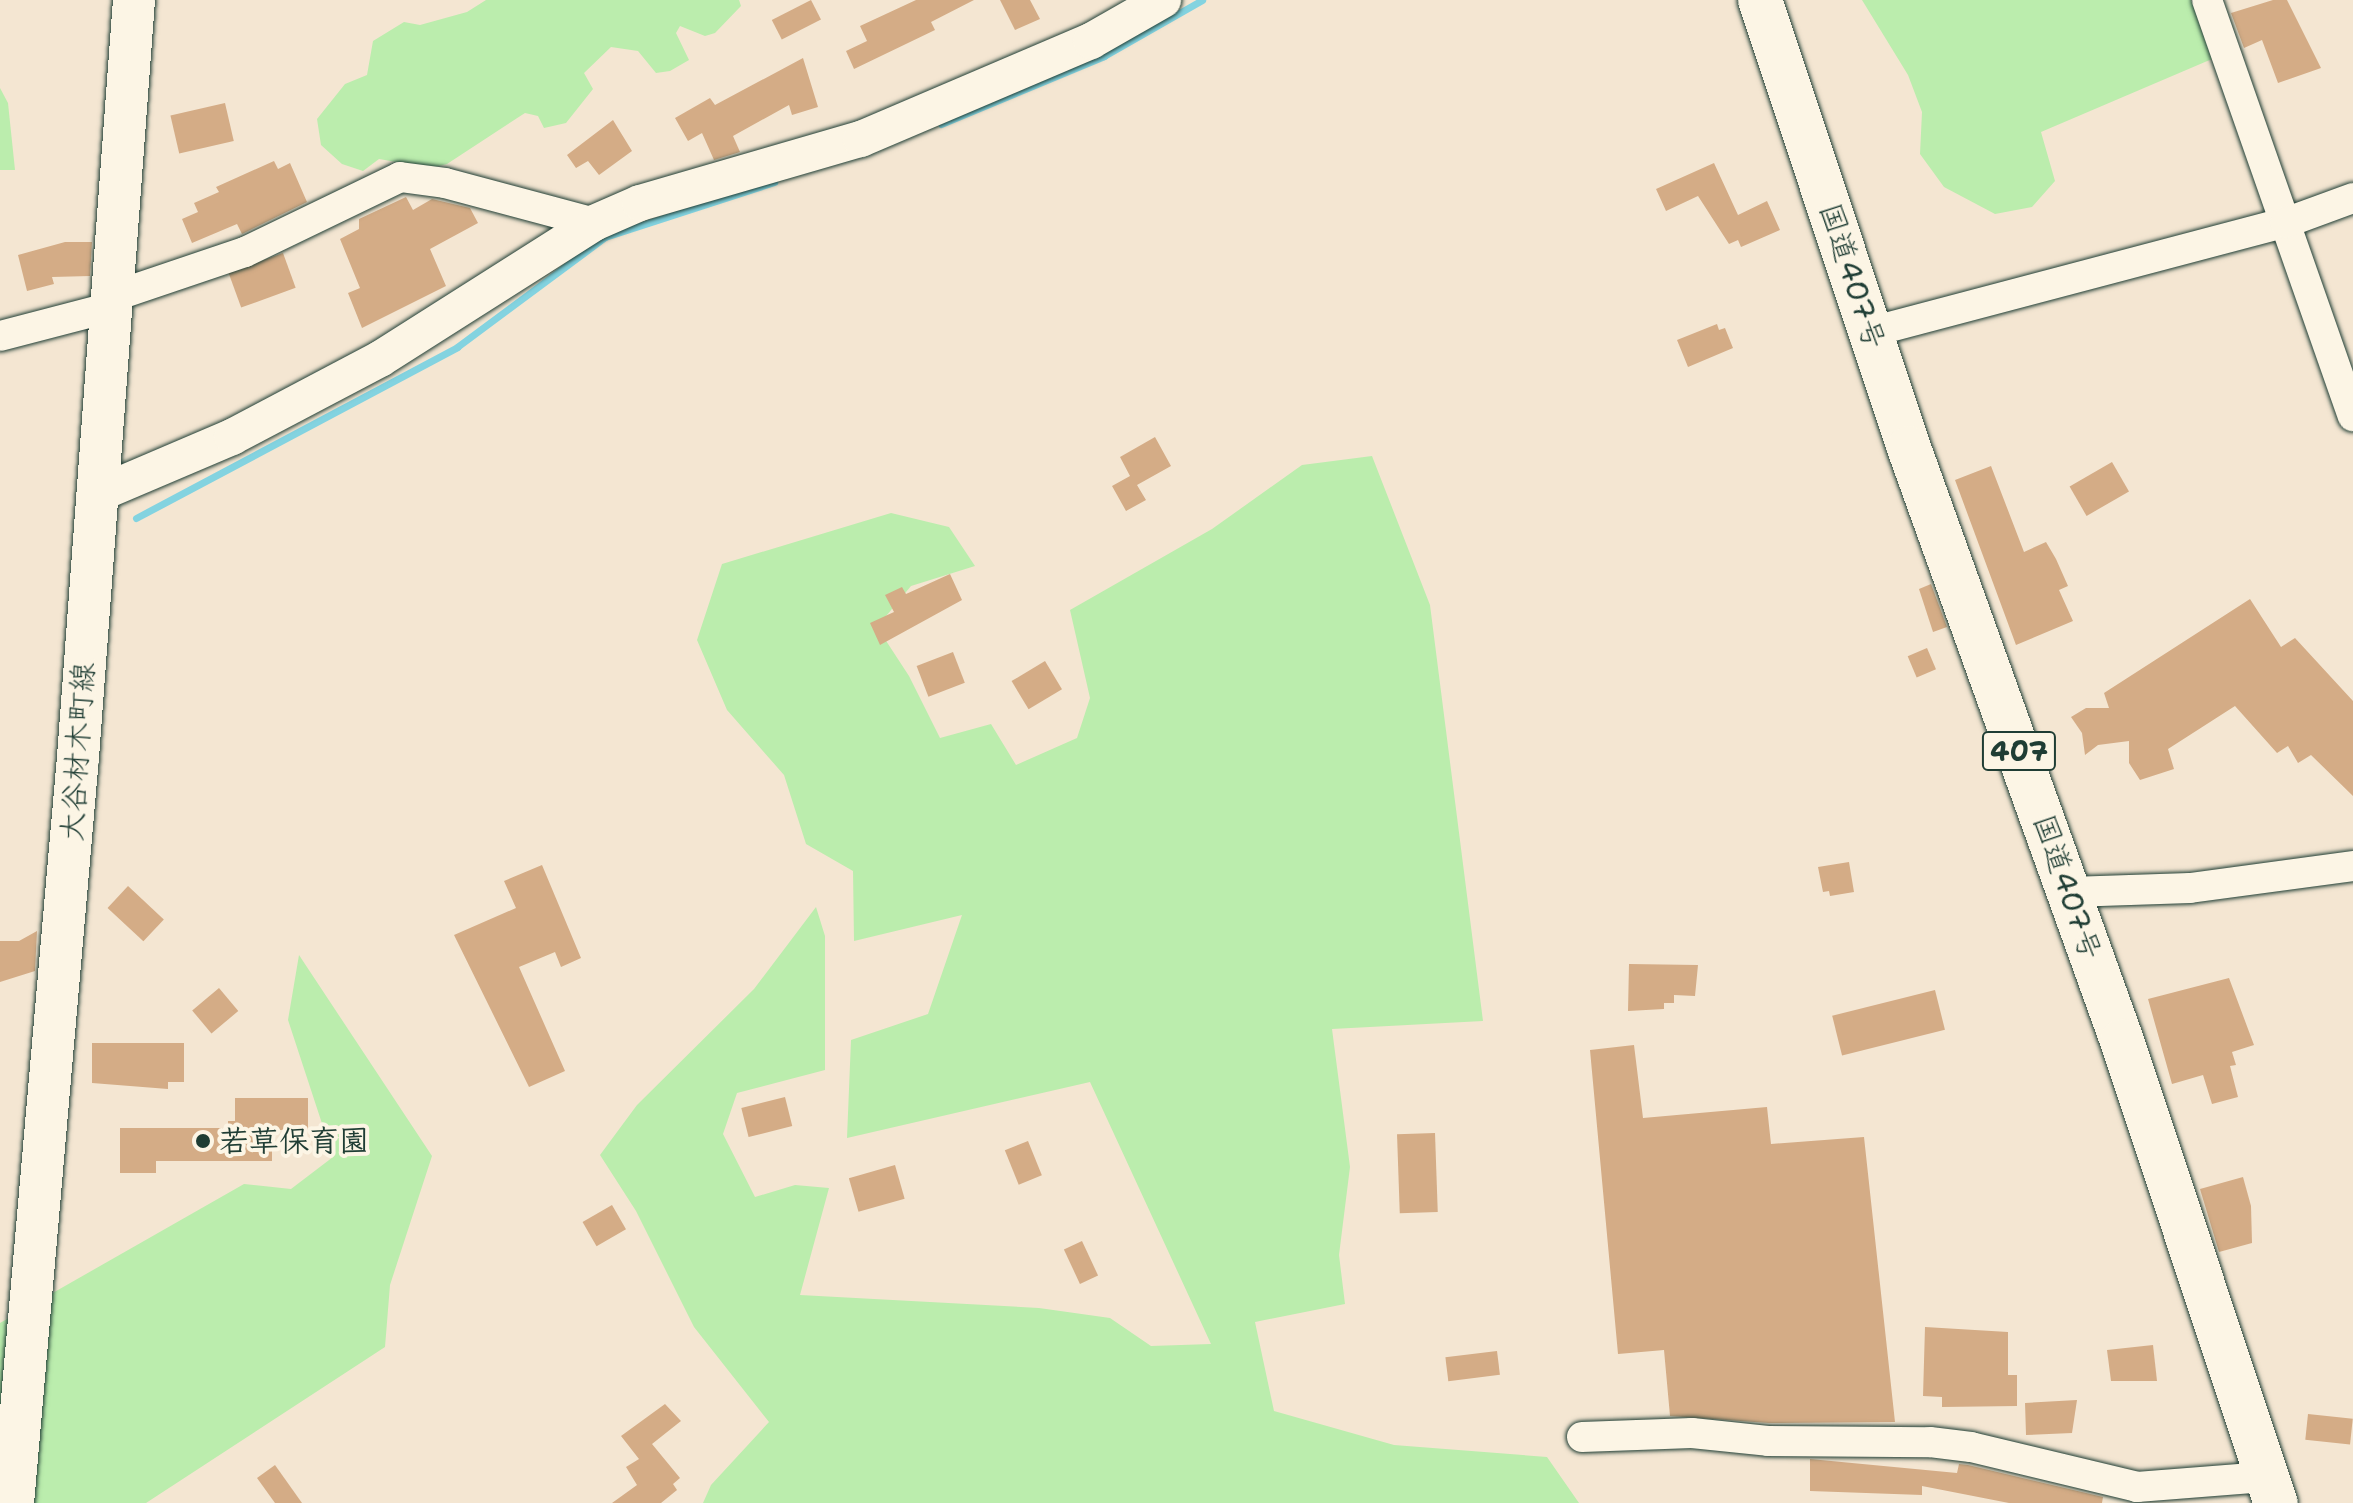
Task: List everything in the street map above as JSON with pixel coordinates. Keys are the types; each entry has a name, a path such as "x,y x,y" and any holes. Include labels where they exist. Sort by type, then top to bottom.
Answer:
{"highway":[{"name":"国道407号","path":"1760,0 1871,332 2070,892 2270,1490"}],"main road":[{"name":"大谷材木町線","path":"13,1503 134,0"}],"street":[{"path":"96,495 232,437 380,359 594,223 640,203 861,139 1091,41 1163,0"},
{"path":"2207,0 2353,416"},
{"path":"0,336 112,302 245,252 400,177 445,183 594,223"},
{"path":"1871,332 2285,223 2353,198"},
{"path":"2070,892 2190,888 2353,866"},
{"path":"1582,1437 1692,1433 1768,1441 1930,1442 1971,1447 2137,1487 2270,1490"}],"green space":[{"path":"486,0 739,0 741,6 715,33 705,36 680,26 676,33 689,60 670,71 656,73 638,51 611,47 584,73 593,89 566,123 544,128 538,116 525,113 447,164 431,168 379,159 363,171 342,164 321,145 317,119 345,84 367,75 373,41 404,22 420,25 467,12"},
{"path":"1862,0 2191,0 2212,59 2041,132 2055,181 2032,207 1995,214 1944,187 1920,154 1922,112 1908,75"},
{"path":"0,88 8,103 15,170 0,170"},
{"path":"1372,456 1430,605 1483,1021 1332,1029 1350,1167 1339,1255 1345,1304 1255,1322 1274,1411 1394,1445 1547,1457 1579,1503 703,1503 711,1485 769,1422 694,1327 636,1211 600,1155 637,1105 754,989 816,907 825,936 825,1070 737,1093 723,1134 755,1197 795,1185 829,1188 800,1295 1039,1308 1110,1318 1151,1346 1211,1344 1090,1082 847,1138 851,1040 928,1014 962,915 854,941 853,871 806,844 784,775 727,710 697,640 722,564 891,513 949,527 975,566 911,586 877,627 909,676 940,738 991,724 1016,765 1077,738 1090,698 1070,610 1212,529 1302,465"},
{"path":"299,955 432,1156 390,1285 385,1347 146,1503 0,1503 0,1323 244,1184 291,1189 333,1157 288,1020"}],"building":[{"path":"811,0 821,20 782,40 772,20"},
{"path":"916,0 974,0 931,22 935,30 854,69 846,51 867,41 860,26"},
{"path":"1000,0 1030,0 1040,19 1015,30"},
{"path":"2273,0 2287,0 2321,68 2278,83 2262,40 2244,48 2231,13"},
{"path":"803,58 818,107 792,115 789,105 733,136 740,152 714,160 702,133 688,141 675,118 710,98 715,105"},
{"path":"225,103 234,141 179,154 170,116"},
{"path":"613,120 632,151 599,175 588,161 576,168 567,155"},
{"path":"274,161 278,169 290,163 307,202 242,234 237,224 192,243 182,219 198,212 194,203 219,192 216,187"},
{"path":"1714,163 1738,215 1767,201 1780,230 1741,247 1738,240 1729,244 1698,196 1666,211 1656,189"},
{"path":"406,197 413,210 432,199 470,208 478,223 430,249 446,286 362,328 348,293 360,288 340,239 359,229 359,219"},
{"path":"65,242 92,242 90,276 52,277 54,284 27,291 18,255"},
{"path":"283,253 296,288 241,308 228,273"},
{"path":"1717,324 1719,330 1725,328 1733,348 1688,367 1677,340"},
{"path":"1155,437 1171,466 1137,485 1146,500 1126,511 1112,486 1130,476 1120,457"},
{"path":"2112,462 2129,491 2087,516 2070,487"},
{"path":"1991,466 2024,552 2046,542 2056,559 2068,586 2059,590 2073,621 2016,645 1955,480"},
{"path":"950,574 962,600 880,645 870,623 894,612 885,595 902,587 906,594"},
{"path":"1931,584 1947,627 1933,632 1919,589"},
{"path":"2250,599 2281,647 2295,638 2353,701 2353,796 2311,755 2298,763 2288,746 2277,753 2235,706 2168,749 2174,769 2140,780 2129,763 2129,741 2098,745 2085,755 2082,733 2071,717 2086,708 2109,708 2104,693"},
{"path":"1927,648 1936,669 1917,677 1908,656"},
{"path":"953,652 965,683 928,697 917,666"},
{"path":"1045,661 1062,689 1029,709 1012,681"},
{"path":"1849,862 1854,892 1830,896 1829,891 1823,892 1818,867"},
{"path":"542,865 581,958 561,967 555,952 519,967 565,1071 529,1087 454,935 516,908 504,881"},
{"path":"128,886 164,919 143,941 108,908"},
{"path":"37,931 35,971 0,982 0,941 19,941"},
{"path":"1629,964 1698,965 1695,996 1674,995 1674,1003 1664,1003 1664,1009 1628,1011"},
{"path":"2229,978 2254,1045 2232,1052 2236,1065 2230,1066 2238,1097 2212,1104 2203,1075 2172,1084 2148,999"},
{"path":"219,988 238,1011 211,1033 192,1010"},
{"path":"1935,990 1945,1030 1842,1055 1832,1016"},
{"path":"92,1043 184,1043 184,1082 168,1082 168,1089 92,1083"},
{"path":"1634,1045 1643,1118 1767,1107 1771,1144 1864,1137 1895,1422 1769,1423 1670,1416 1664,1350 1618,1354 1590,1050"},
{"path":"785,1097 792,1126 749,1137 741,1108"},
{"path":"235,1098 308,1098 308,1130 272,1130 272,1161 156,1161 156,1173 120,1173 120,1128 228,1128 228,1121 235,1121"},
{"path":"1435,1133 1438,1212 1400,1213 1397,1134"},
{"path":"1028,1141 1042,1175 1019,1185 1005,1150"},
{"path":"895,1165 905,1199 859,1212 849,1178"},
{"path":"2243,1177 2251,1206 2252,1243 2219,1252 2200,1189"},
{"path":"612,1205 626,1229 597,1246 583,1222"},
{"path":"1082,1241 1098,1275 1080,1284 1064,1249"},
{"path":"1925,1327 2008,1332 2008,1375 2017,1375 2017,1406 1942,1407 1942,1397 1923,1396"},
{"path":"2153,1345 2157,1381 2111,1381 2107,1350"},
{"path":"1497,1351 1500,1375 1448,1381 1445,1357"},
{"path":"2077,1400 2072,1433 2026,1435 2025,1403"},
{"path":"665,1404 681,1421 652,1444 680,1478 673,1484 677,1490 661,1503 612,1503 637,1485 626,1467 639,1459 621,1436"},
{"path":"2308,1414 2353,1419 2350,1445 2305,1440"},
{"path":"1810,1459 1957,1473 1959,1464 1968,1465 2103,1497 2102,1503 2009,1503 1922,1486 1922,1495 1810,1491"},
{"path":"275,1465 302,1503 275,1503 257,1478"}],"waterway":[{"path":"941,124 1104,56 1202,0"},
{"path":"136,518 457,347 605,237 774,182"}],"place":[{"name":"若草保育園","path":"203,1141"}]}
